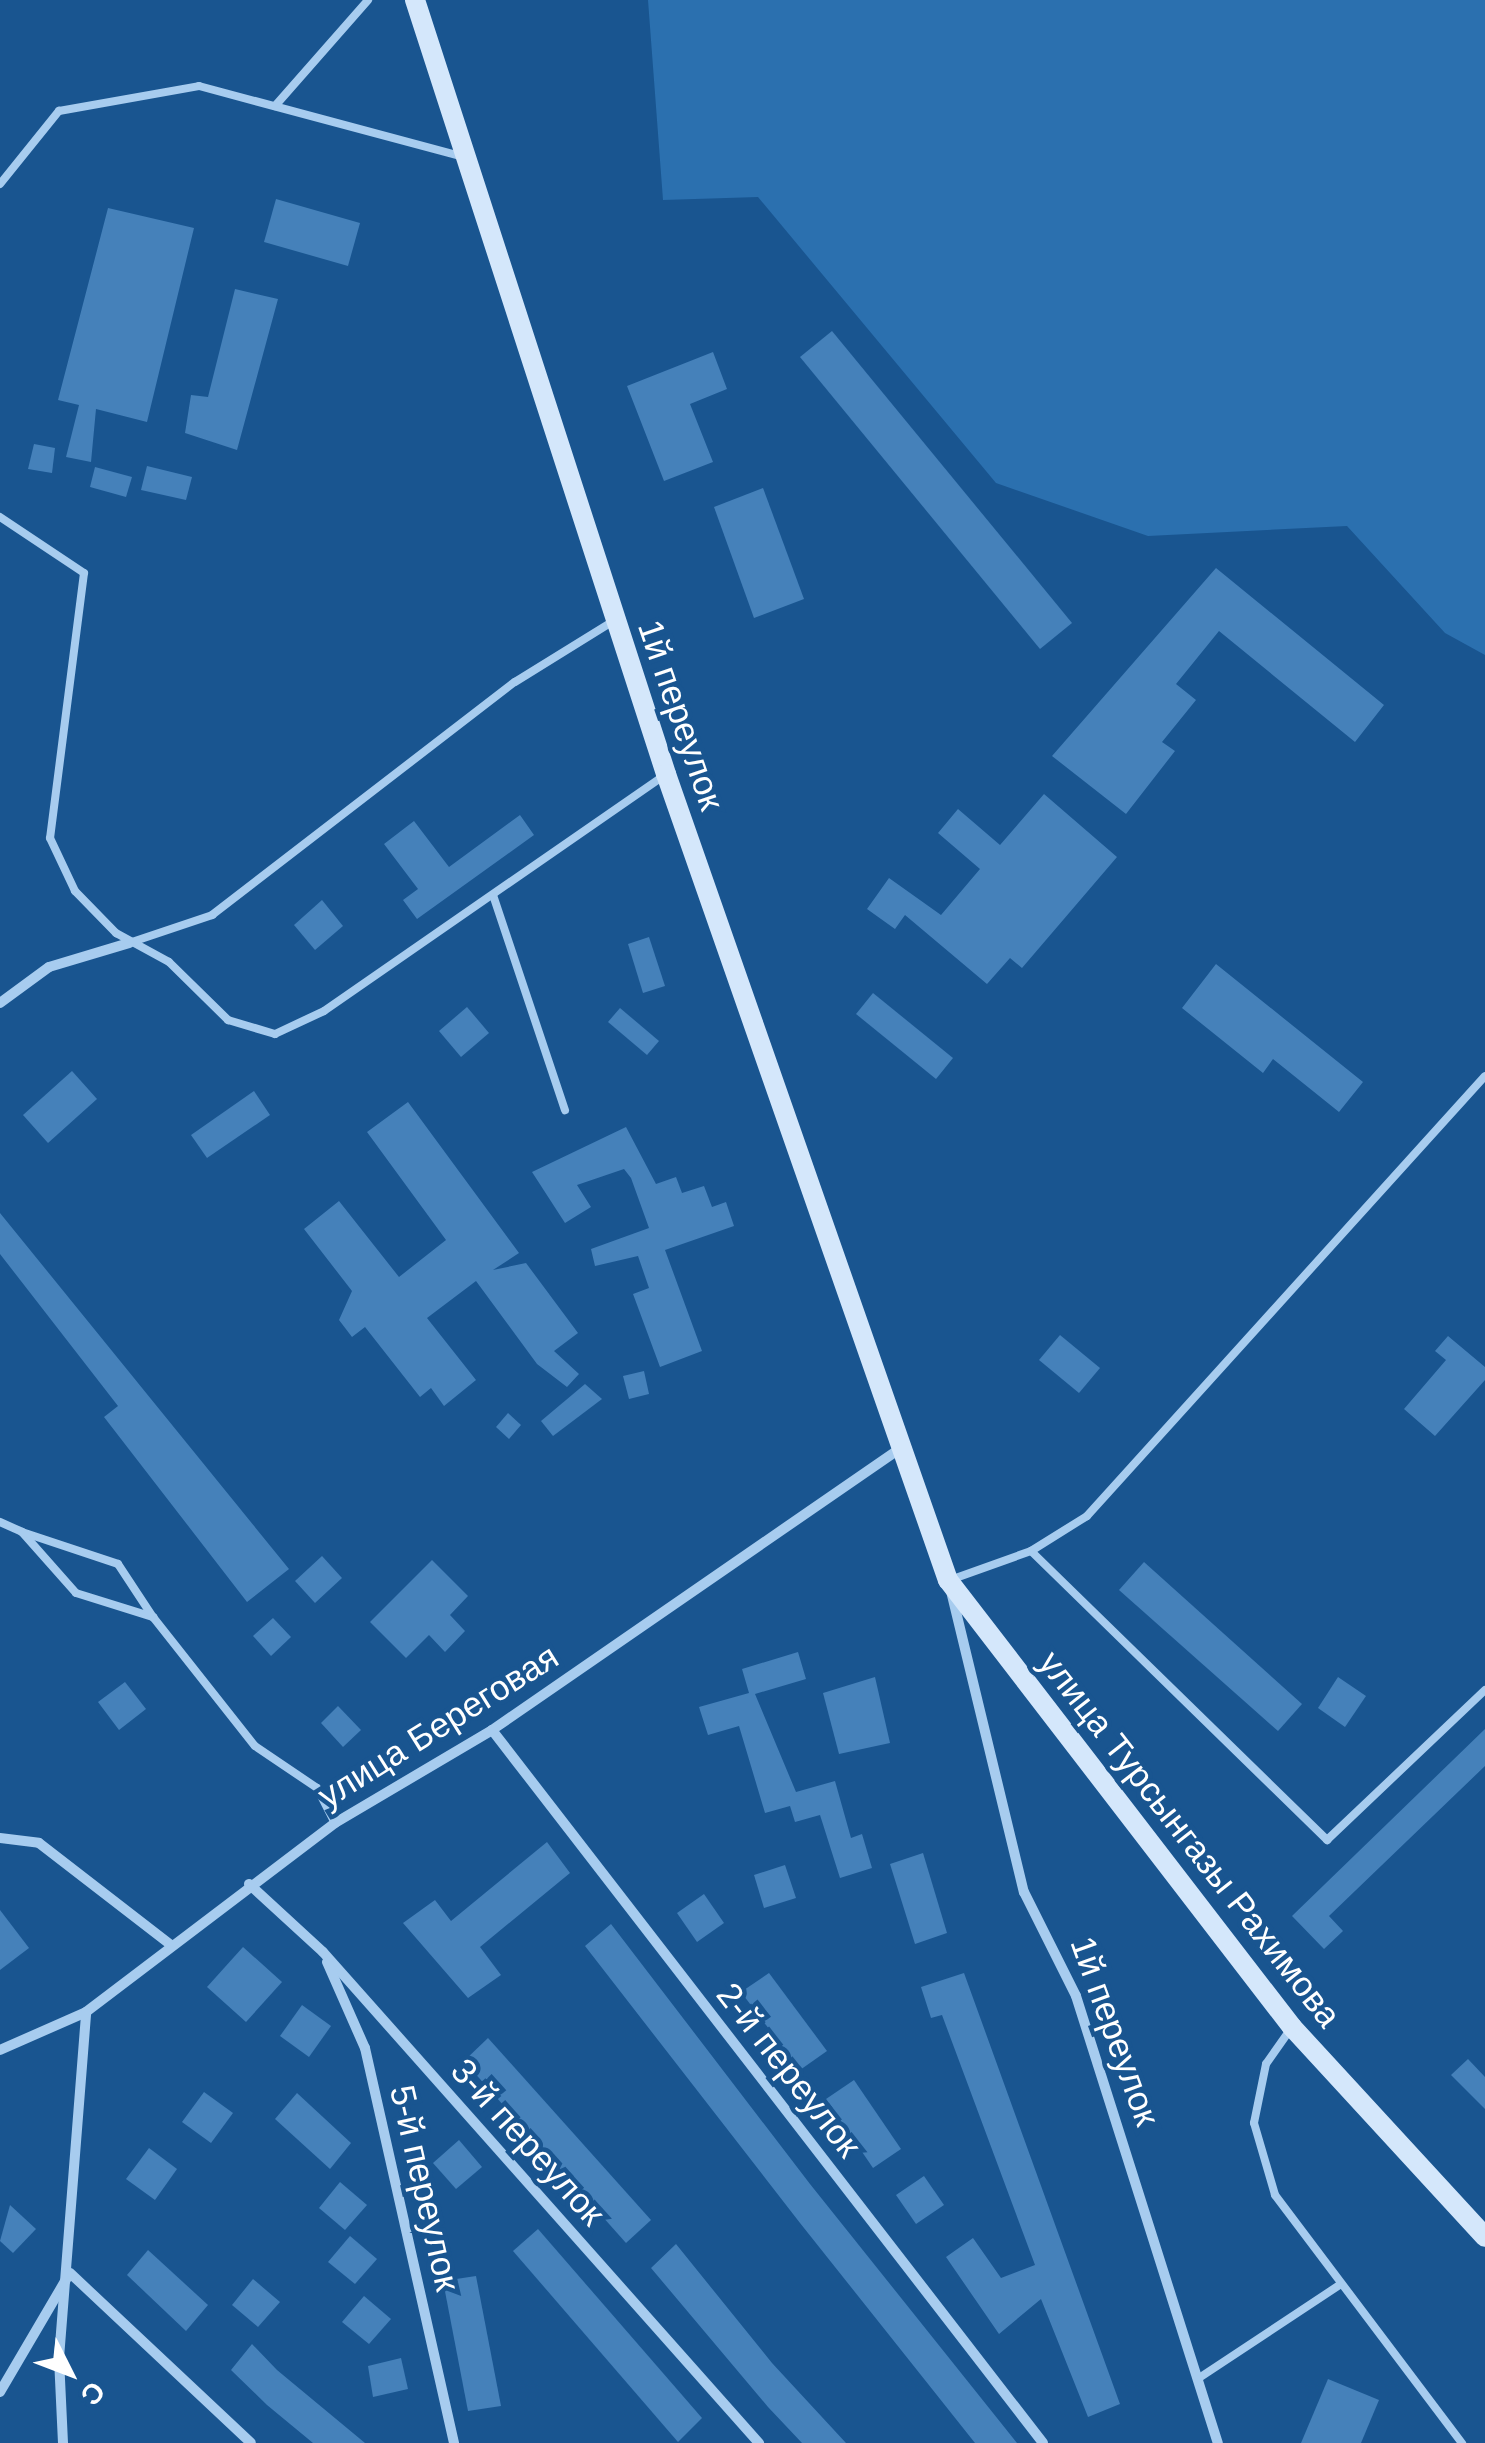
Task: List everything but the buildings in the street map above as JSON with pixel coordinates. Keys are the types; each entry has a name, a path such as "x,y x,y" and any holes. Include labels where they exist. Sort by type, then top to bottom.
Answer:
{"street":[{"name":"1й переулок","path":"415,0 666,774 906,1444"},
{"path":"0,1003 49,967 128,943"},
{"name":"улица Турсынгазы Рахимова","path":"906,1444 948,1580 1292,2027 1485,2237"},
{"name":"улица Береговая","path":"0,2050 86,2012 249,1884 335,1824 492,1730 906,1444"},
{"name":"1й переулок","path":"948,1580 1024,1892 1076,1996 1218,2443"},
{"name":"2-й переулок","path":"492,1730 1043,2443"},
{"path":"0,1838 39,1844 172,1945"},
{"name":"3-й переулок","path":"249,1884 322,1952 758,2443"},
{"name":"5-й переулок","path":"322,1952 365,2048 454,2443"},
{"path":"63,2443 59,2358 70,2273 86,2012"},
{"path":"0,2392 70,2273"},
{"path":"70,2273 251,2443"}],"lane":[{"path":"275,106 368,0"},
{"path":"0,184 59,111 199,86 465,157"},
{"path":"0,516 84,573 50,838 75,891 128,943 170,962 228,1020 275,1034 324,1011 666,774"},
{"path":"128,943 212,915 515,682 615,620"},
{"path":"493,895 565,1110"},
{"path":"948,1580 1031,1551 1086,1516 1485,1076"},
{"path":"0,1522 118,1564 153,1617 255,1746 317,1788 335,1824"},
{"path":"22,1532 76,1593 153,1617"},
{"path":"1031,1551 1327,1840 1485,1690"},
{"path":"1292,2027 1266,2064 1254,2122 1276,2194 1462,2443"},
{"path":"1199,2378 1341,2284"}],"shaded area":[{"path":"648,0 1485,0 1485,655 1445,633 1347,526 1148,536 996,483 758,197 663,200"}]}
